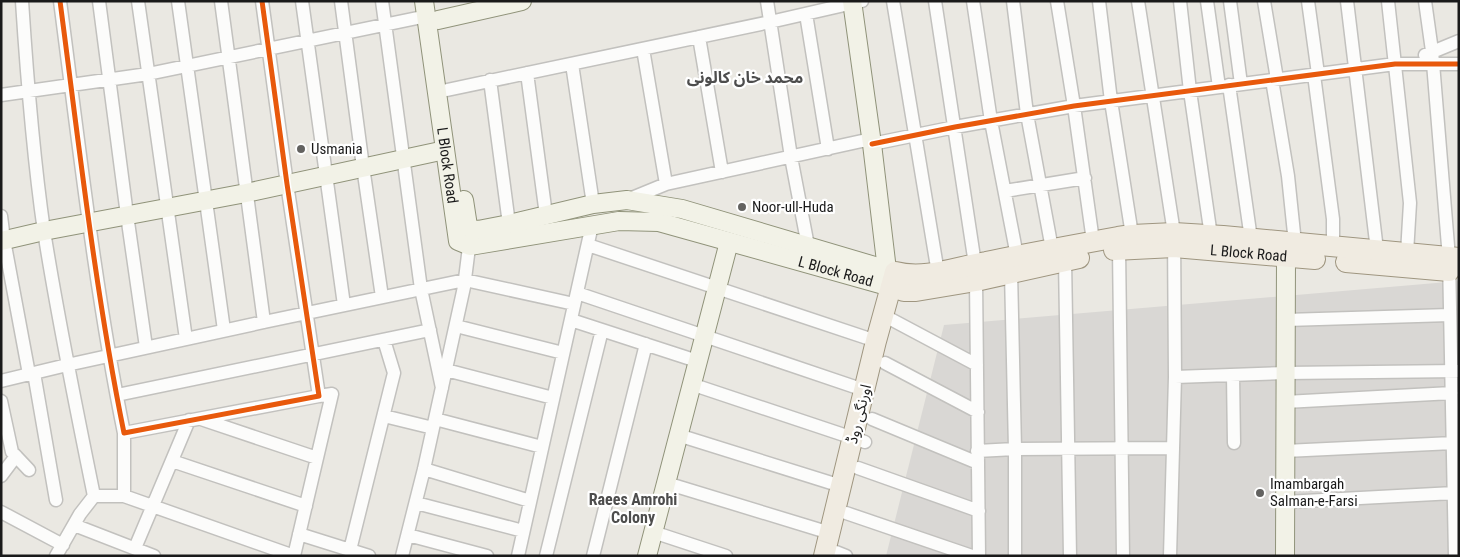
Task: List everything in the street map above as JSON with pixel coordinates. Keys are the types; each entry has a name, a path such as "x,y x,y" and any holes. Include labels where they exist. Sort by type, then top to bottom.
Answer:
{"main road":[{"name":"L Block Road","path":"1059,255 1093,241 1174,240 1211,236 1251,239 1291,250 1333,247 1407,253 1454,265"},
{"name":"L Block Road","path":"1174,240 1454,265"},
{"name":"L Block Road","path":"896,279 916,290 1014,264 1126,242"},
{"name":"L Block Road","path":"896,279 938,273 975,273"},
{"name":"اورنگی روڈ","path":"835,555 830,533 841,486 859,440 872,419 885,363 889,318 896,279"},
{"name":"اورنگی روڈ","path":"835,555 858,468 864,390 876,341 889,318"}],"street":[{"path":"1,512 60,550 80,514 94,496 44,230 28,92 22,1"},
{"path":"60,1 88,222 124,433 124,496"},
{"path":"100,1 146,347"},
{"path":"138,1 186,339"},
{"path":"178,1 224,330"},
{"path":"221,1 264,322"},
{"path":"262,1 319,396"},
{"path":"302,1 344,305"},
{"path":"341,1 382,297"},
{"path":"382,1 421,289 442,388"},
{"path":"1,96 148,74 386,24 431,10 522,1"},
{"path":"767,1 791,157 808,246"},
{"path":"893,1 938,273"},
{"path":"935,1 975,273 979,556"},
{"path":"973,1 991,121 1005,191 1014,264 1015,556"},
{"path":"1014,1 1027,114 1041,185 1059,255 1068,449 1070,556"},
{"path":"1057,1 1093,241"},
{"path":"1099,1 1126,242 1122,448 1123,556"},
{"path":"1138,1 1174,240 1175,377 1170,556"},
{"path":"1180,1 1190,91 1211,236"},
{"path":"1207,1 1230,85 1251,239"},
{"path":"1230,1 1230,85"},
{"path":"1264,1 1288,176 1291,250 1286,320 1285,556"},
{"path":"1308,1 1333,219 1333,247"},
{"path":"1347,1 1377,250"},
{"path":"1388,1 1410,203 1407,253"},
{"path":"1425,1 1454,265 1450,315 1455,340 1455,371 1452,393 1456,415 1453,443 1456,458 1457,542 1455,556"},
{"path":"447,90 770,22 855,2 872,142 896,279"},
{"name":"L Block Road","path":"431,10 447,90 471,237"},
{"name":"L Block Road","path":"431,10 445,150 458,241 471,237 619,221 659,222 729,242 896,279"},
{"path":"806,14 828,148"},
{"path":"699,37 722,172"},
{"path":"627,200 666,184 828,148 916,135 1074,106 1409,63 1432,57 1459,42"},
{"path":"643,49 666,184"},
{"path":"1432,57 1459,64"},
{"path":"572,64 593,204"},
{"path":"527,73 546,215"},
{"path":"490,80 509,224"},
{"path":"2,241 44,230 246,193 445,150"},
{"path":"1005,191 1085,178"},
{"name":"L Block Road","path":"471,237 478,230 593,204 627,200 682,209 808,246 896,279"},
{"path":"1,216 2,241 32,374 56,500"},
{"path":"518,556 592,225"},
{"path":"402,556 424,469 456,326 471,237"},
{"path":"647,556 729,242"},
{"path":"588,244 876,341"},
{"path":"1,381 224,330 465,280 575,299 704,336 864,390"},
{"path":"1286,320 1450,315"},
{"path":"889,318 977,365"},
{"path":"571,320 697,361"},
{"path":"456,326 563,353"},
{"path":"117,395 430,330"},
{"path":"546,556 602,330"},
{"path":"350,550 394,373 384,340"},
{"path":"593,556 646,344"},
{"path":"885,363 978,412"},
{"path":"446,370 553,398"},
{"path":"1175,377 1286,373 1455,371"},
{"path":"1234,375 1234,443"},
{"path":"691,384 859,440"},
{"path":"1285,402 1452,393"},
{"path":"94,496 124,496 294,556 332,394 124,433"},
{"path":"1,401 12,452 30,470"},
{"path":"384,416 434,423 542,447"},
{"path":"872,419 977,457 1015,449 1173,448"},
{"path":"194,420 317,458"},
{"path":"135,548 172,461 194,420"},
{"path":"678,435 841,486"},
{"path":"1285,451 1453,443"},
{"path":"1,476 16,456"},
{"path":"172,461 306,506"},
{"path":"858,468 979,511"},
{"path":"424,469 530,501"},
{"path":"666,483 830,533"},
{"path":"1285,502 1455,499"},
{"path":"416,503 523,531"},
{"path":"846,513 972,556"},
{"path":"74,525 154,556"},
{"path":"653,532 726,556"},
{"path":"299,534 369,556"},
{"path":"408,535 487,556"}],"shaded area":[{"path":"1459,281 1459,556 886,556 944,325"}],"cycle path":[{"path":"60,1 96,271 124,433 319,396 262,1"},
{"path":"872,144 1074,106 1395,64 1459,64"}],"place":[{"name":"Usmania","path":"301,149"},
{"name":"Noor-ull-Huda","path":"742,207"},
{"name":"Imambargah Salman-e-Farsi","path":"1260,493"}],"district":[{"name":"محمد خان کالونی","path":"745,77"},
{"name":"Raees Amrohi Colony","path":"633,508"}]}
